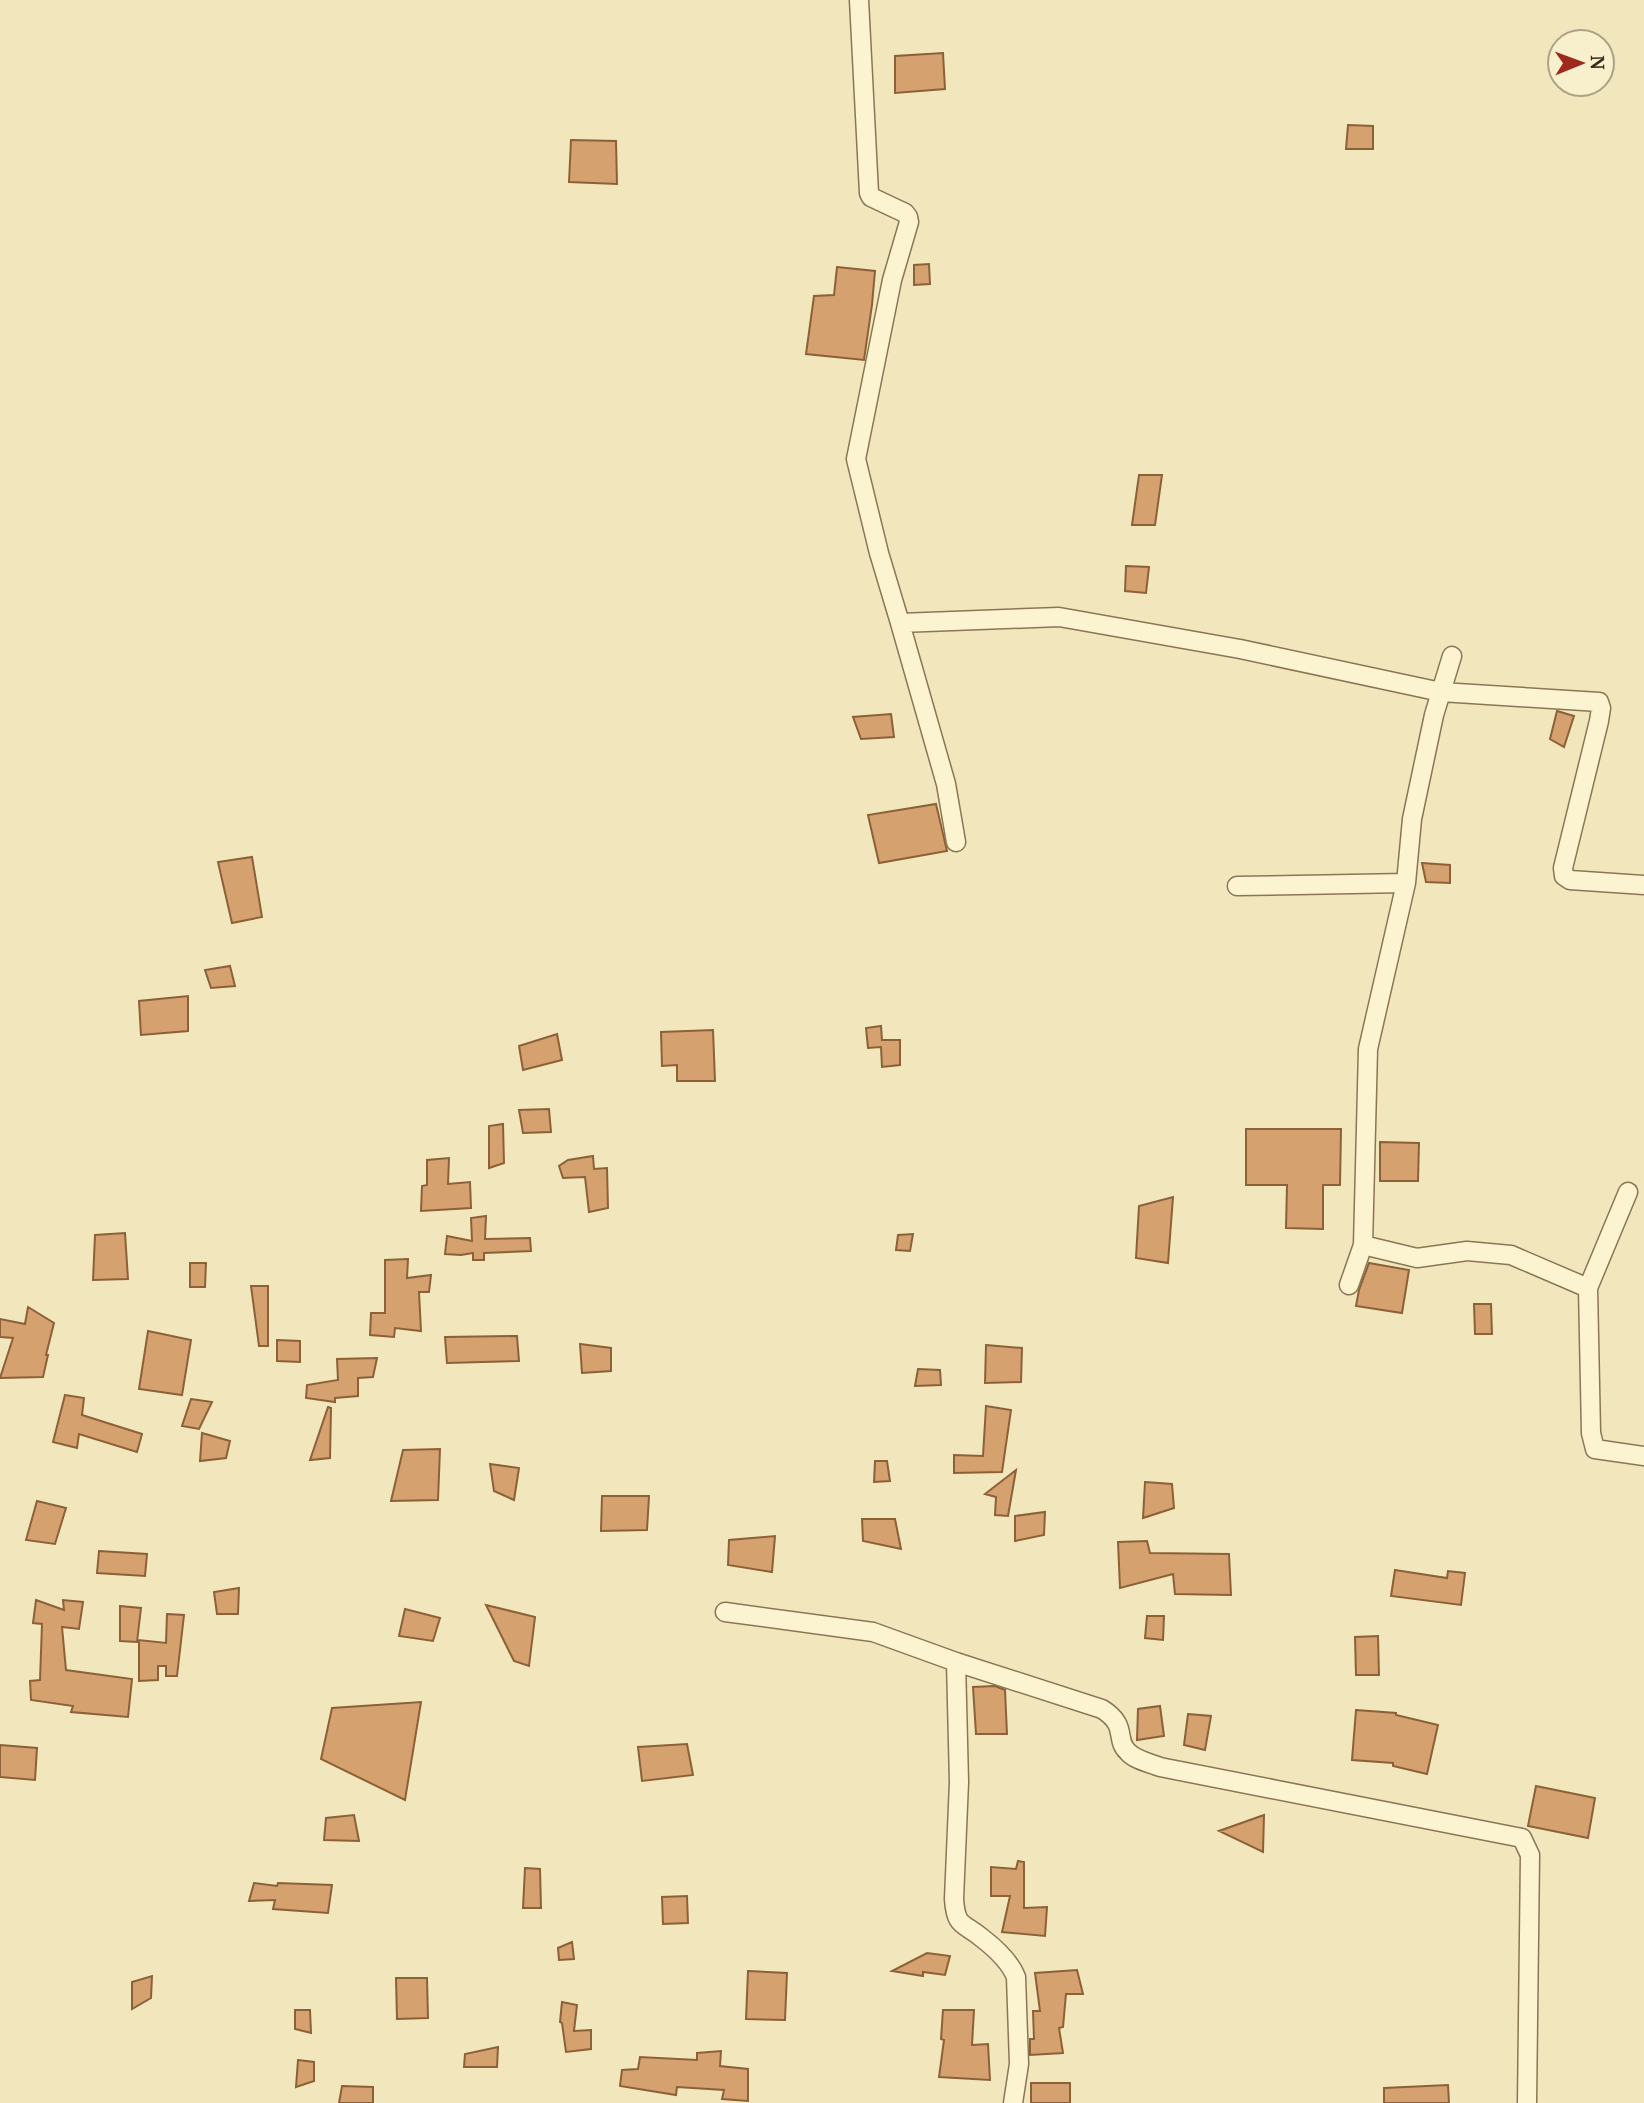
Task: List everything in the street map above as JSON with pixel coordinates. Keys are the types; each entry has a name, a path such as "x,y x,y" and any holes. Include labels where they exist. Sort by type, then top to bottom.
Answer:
{"street":[{"path":"859,0 869,193 905,214 909,222 892,280 856,459 878,553 946,785 956,842"},
{"path":"900,624 1059,617 1229,646 1441,692 1599,702 1599,721 1563,868 1564,876 1570,880 1644,885"},
{"path":"1349,1285 1363,1245 1368,1049 1406,883 1412,818 1434,715 1452,656"},
{"path":"1237,886 1406,883"},
{"path":"1628,1192 1588,1288 1591,1433 1595,1448 1644,1456"},
{"path":"1363,1245 1417,1258 1467,1251 1511,1255 1588,1288"},
{"path":"725,1612 873,1632 1102,1709 1114,1716 1119,1724 1128,1753 1160,1768 1522,1838 1530,1855 1527,2103"},
{"path":"956,1662 958,1782 954,1899 956,1914 964,1927 981,1937 1012,1967 1016,1977 1019,2064 1013,2103"}],"building":[{"path":"943,53 945,89 895,93 895,56"},
{"path":"1348,125 1373,126 1373,149 1346,149"},
{"path":"571,140 616,141 617,184 569,182"},
{"path":"929,264 930,284 914,285 914,265"},
{"path":"837,267 875,271 864,360 806,354 814,296 834,295"},
{"path":"1139,475 1162,475 1155,525 1132,525"},
{"path":"1126,566 1149,567 1146,593 1125,591"},
{"path":"1557,711 1574,716 1564,747 1550,739"},
{"path":"891,714 894,737 861,739 853,717"},
{"path":"936,804 947,851 879,863 868,815"},
{"path":"252,857 262,917 232,923 218,862"},
{"path":"1422,863 1450,865 1450,883 1426,882"},
{"path":"230,966 235,986 211,988 205,970"},
{"path":"188,996 188,1031 141,1035 139,1001"},
{"path":"881,1026 882,1040 900,1040 900,1065 882,1067 881,1047 868,1048 866,1028"},
{"path":"713,1030 715,1081 677,1081 677,1065 662,1066 661,1032"},
{"path":"557,1034 562,1060 523,1070 519,1046"},
{"path":"549,1109 551,1132 523,1133 519,1110"},
{"path":"503,1124 504,1163 489,1168 489,1126"},
{"path":"1246,1129 1341,1129 1340,1185 1323,1185 1323,1229 1286,1228 1287,1185 1246,1185"},
{"path":"1380,1142 1419,1143 1418,1181 1380,1181"},
{"path":"593,1156 594,1169 607,1168 608,1208 589,1212 585,1177 563,1178 559,1166 568,1160"},
{"path":"449,1158 448,1184 470,1182 471,1208 421,1211 422,1186 427,1185 427,1160"},
{"path":"1173,1197 1168,1263 1136,1258 1139,1206"},
{"path":"486,1216 485,1239 530,1238 531,1251 484,1253 484,1260 473,1260 473,1253 445,1254 447,1236 472,1241 471,1218"},
{"path":"125,1233 128,1279 93,1280 95,1235"},
{"path":"913,1234 910,1251 896,1250 898,1235"},
{"path":"408,1259 407,1278 431,1275 429,1292 419,1292 421,1331 395,1328 394,1337 370,1335 371,1313 385,1313 385,1260"},
{"path":"190,1263 206,1263 205,1287 190,1287"},
{"path":"1369,1263 1409,1270 1402,1313 1356,1306"},
{"path":"251,1286 268,1286 268,1346 259,1346"},
{"path":"1474,1304 1491,1304 1492,1334 1475,1334"},
{"path":"28,1307 54,1323 43,1377 0,1378 13,1338 0,1337 0,1319 25,1324"},
{"path":"148,1331 191,1340 182,1395 139,1389"},
{"path":"517,1336 519,1361 447,1363 445,1337"},
{"path":"277,1340 300,1341 300,1362 277,1361"},
{"path":"580,1344 611,1348 611,1371 582,1373"},
{"path":"986,1345 1022,1348 1021,1382 985,1383"},
{"path":"377,1358 373,1377 358,1378 358,1396 335,1398 335,1402 306,1398 307,1385 338,1380 337,1359"},
{"path":"918,1369 940,1370 941,1385 915,1386"},
{"path":"65,1395 84,1398 82,1415 142,1434 137,1452 79,1434 77,1448 53,1442"},
{"path":"191,1399 212,1402 199,1429 182,1426"},
{"path":"986,1406 1011,1410 1002,1472 954,1473 954,1455 983,1456"},
{"path":"328,1407 331,1408 330,1458 310,1460"},
{"path":"202,1433 230,1441 226,1458 200,1461"},
{"path":"440,1449 438,1500 391,1501 403,1450"},
{"path":"875,1461 887,1461 890,1481 874,1482"},
{"path":"490,1464 519,1468 514,1500 494,1491"},
{"path":"1016,1470 1008,1516 995,1515 996,1497 985,1494"},
{"path":"1145,1482 1172,1484 1174,1508 1143,1518"},
{"path":"602,1496 649,1496 647,1530 601,1531"},
{"path":"37,1501 66,1508 55,1544 26,1540"},
{"path":"1045,1512 1044,1535 1015,1541 1015,1516"},
{"path":"862,1519 895,1519 901,1549 863,1541"},
{"path":"775,1536 772,1572 728,1565 729,1540"},
{"path":"1147,1541 1150,1553 1229,1554 1231,1595 1175,1594 1173,1574 1120,1588 1118,1542"},
{"path":"99,1551 147,1554 145,1576 97,1573"},
{"path":"1395,1570 1447,1578 1448,1571 1465,1573 1461,1605 1391,1596"},
{"path":"239,1588 238,1614 217,1614 214,1592"},
{"path":"36,1600 64,1610 63,1600 83,1602 79,1629 62,1627 66,1670 132,1679 128,1717 71,1712 73,1706 31,1700 30,1681 40,1680 42,1624 33,1623"},
{"path":"486,1605 535,1617 529,1666 514,1661"},
{"path":"120,1606 141,1608 137,1642 120,1641"},
{"path":"405,1609 440,1618 433,1641 399,1636"},
{"path":"167,1614 184,1615 177,1676 166,1676 166,1666 158,1666 158,1680 139,1681 139,1640 166,1643"},
{"path":"1147,1616 1164,1616 1163,1640 1145,1638"},
{"path":"1378,1636 1379,1675 1356,1675 1355,1637"},
{"path":"995,1686 1005,1690 1007,1734 976,1734 973,1687"},
{"path":"421,1702 405,1800 321,1759 332,1708"},
{"path":"1160,1706 1164,1736 1137,1740 1138,1709"},
{"path":"1356,1710 1396,1713 1438,1725 1427,1774 1393,1766 1393,1763 1352,1760"},
{"path":"1188,1714 1211,1716 1205,1750 1184,1745"},
{"path":"687,1744 693,1775 642,1781 638,1747"},
{"path":"0,1745 37,1748 35,1780 0,1777"},
{"path":"1536,1786 1595,1798 1588,1838 1528,1826"},
{"path":"354,1815 359,1841 324,1840 326,1818"},
{"path":"1264,1815 1263,1852 1219,1831"},
{"path":"1018,1861 1024,1862 1024,1908 1047,1907 1045,1936 1002,1932 1010,1896 991,1896 991,1867 1016,1869"},
{"path":"525,1868 540,1869 541,1908 523,1908"},
{"path":"254,1883 277,1886 278,1883 332,1885 328,1913 273,1909 275,1900 249,1901"},
{"path":"687,1896 688,1923 663,1924 662,1897"},
{"path":"572,1942 574,1959 559,1960 558,1948"},
{"path":"927,1953 950,1956 945,1975 923,1972 923,1976 892,1971"},
{"path":"1077,1970 1083,1994 1066,1994 1063,2027 1059,2028 1063,2053 1030,2055 1030,2039 1034,2039 1033,2011 1040,2011 1035,1973"},
{"path":"748,1971 787,1973 785,2020 746,2019"},
{"path":"152,1976 151,1998 132,2009 132,1982"},
{"path":"396,1978 427,1978 428,2018 397,2019"},
{"path":"562,2002 577,2005 574,2031 591,2030 591,2049 566,2052 560,2022"},
{"path":"295,2010 310,2010 311,2033 295,2029"},
{"path":"943,2010 974,2010 972,2045 988,2044 990,2080 939,2077 944,2040 941,2039"},
{"path":"498,2047 497,2067 464,2067 465,2054"},
{"path":"721,2051 720,2066 748,2069 748,2101 722,2099 724,2090 677,2087 676,2095 620,2086 622,2070 638,2069 640,2057 697,2060 697,2053"},
{"path":"298,2060 314,2062 314,2081 296,2087"},
{"path":"1031,2083 1070,2083 1070,2103 1031,2103"},
{"path":"1448,2085 1449,2103 1384,2103 1384,2088"},
{"path":"342,2086 373,2087 373,2103 339,2103"}]}
